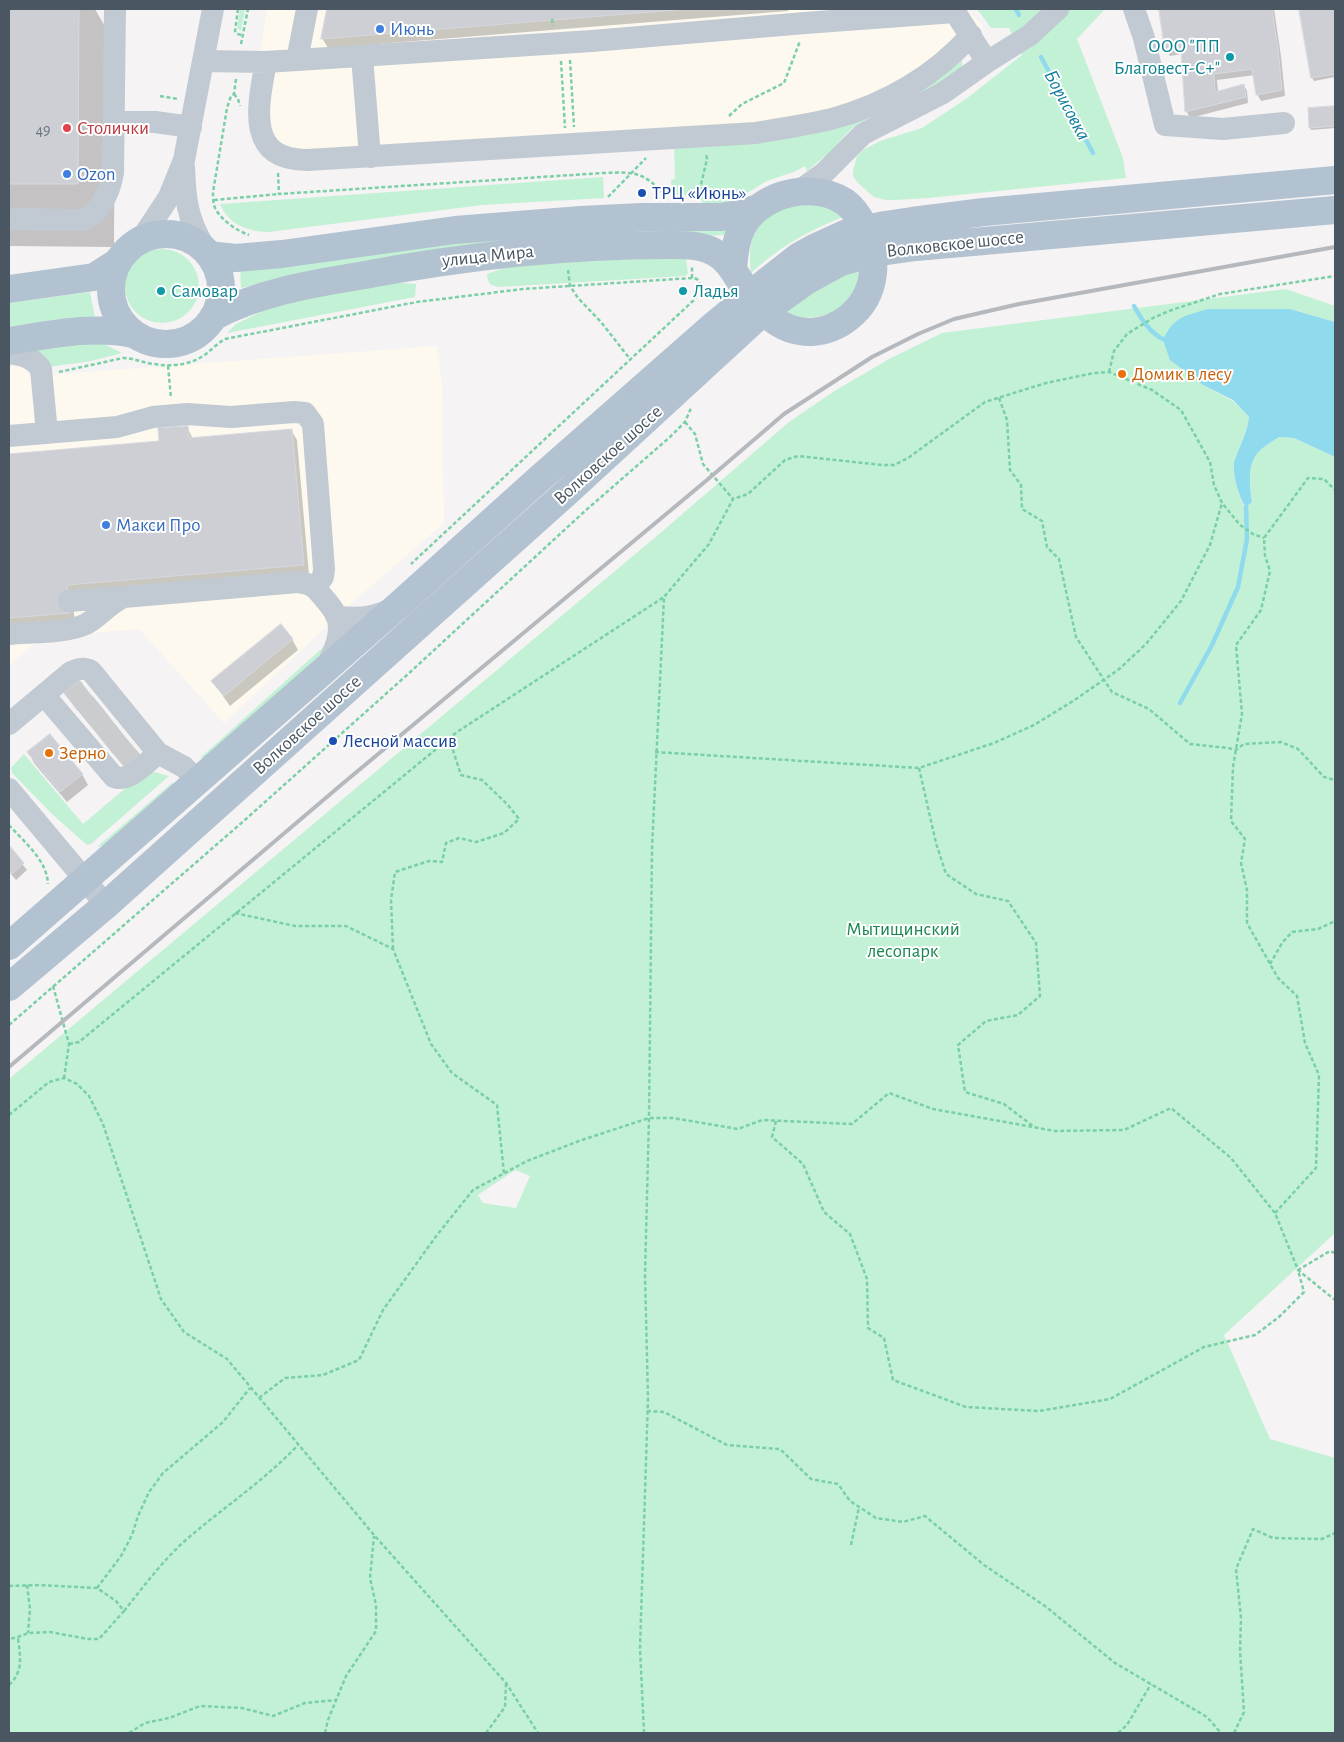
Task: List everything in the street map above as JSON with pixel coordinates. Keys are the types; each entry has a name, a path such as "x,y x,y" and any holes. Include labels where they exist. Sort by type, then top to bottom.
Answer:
{"main road":[{"name":"Волковское шоссе","path":"869,241 885,224 984,212 1335,180"},
{"path":"733,269 737,237 742,226 758,208 783,195 799,191 824,193 846,202 859,218 869,241 874,274 870,289 857,310 840,324 829,329 814,332 790,330 780,326 757,302"},
{"name":"улица Мира","path":"206,250 217,256 236,258 282,254 455,230 580,220 642,217 721,217 744,213 758,208"},
{"name":"Волковское шоссе","path":"9,987 106,905 566,493 757,302 798,257 848,233 869,241 940,244 1335,210"},
{"path":"9,341 95,330 116,330 132,334 147,343 160,345 176,344 197,336 205,329 213,317 218,302 220,285 216,268 206,250 186,237 151,234 125,250 116,263 111,286 114,304 124,324 132,334"},
{"name":"улица Мира","path":"213,317 260,297 337,280 445,260 567,248 679,245 705,248 715,252 733,269 757,302"},
{"path":"9,289 94,277 116,263"},
{"name":"Волковское шоссе","path":"9,946 401,604 540,478 757,302"}],"street":[{"path":"9,219 81,220 90,218 109,190 113,173 114,9"},
{"path":"142,238 169,196 184,160 213,9"},
{"path":"297,60 308,9"},
{"path":"799,191 824,173 863,134 943,93 1030,35 1058,9"},
{"path":"1134,9 1144,38 1165,125 1223,129 1284,122"},
{"path":"204,61 266,62 565,43 804,16 954,10 987,62"},
{"path":"266,62 261,91 260,128 264,141 274,152 281,156 298,160 370,156 570,138 706,136 797,126 836,118 867,107 900,91 927,74 958,50 971,35"},
{"path":"362,56 370,156"},
{"path":"114,122 155,122 191,127"},
{"path":"846,202 842,189 841,168 847,149"},
{"path":"184,160 188,211 192,224 206,250"},
{"path":"9,353 30,358 41,368 47,432"},
{"path":"9,436 117,427 153,416 187,414 232,416 305,413 313,424 323,560 323,577 315,588"},
{"path":"68,602 297,582 308,584 315,588 336,616 339,629 336,646 328,666"},
{"path":"9,634 79,627 96,618 114,601 124,597"},
{"path":"336,616 350,619 364,618 401,604"},
{"path":"9,724 77,669 88,669 105,726"},
{"path":"44,695 184,768 198,782"},
{"path":"9,790 106,905"}],"path":[{"path":"238,9 235,31 237,34 243,35"},
{"path":"697,200 707,159 706,136 742,104 784,83 797,50 804,16"},
{"path":"565,43 574,132 570,138 565,132 565,43"},
{"path":"234,94 231,96 226,107 213,200 215,208 221,216 237,229 252,236"},
{"path":"160,96 179,100"},
{"path":"604,202 631,172 650,155"},
{"path":"277,169 279,194"},
{"path":"213,200 603,172 631,172 650,180 670,200"},
{"path":"62,371 123,358 132,358 165,366 184,364 205,354 225,339 417,302 523,288 570,286 692,278 697,279 701,285 694,300 630,359 570,286 568,263"},
{"path":"1109,372 1114,350 1127,334 1153,318 1220,294 1335,276"},
{"path":"69,1044 79,1042 449,738 664,597 708,544 733,499 748,494 786,460 798,456 882,466 894,465 908,458 985,402 1046,383 1094,373 1109,372 1152,390 1181,410 1210,462 1214,486 1222,503 1240,525 1253,534 1264,538"},
{"path":"999,398 1007,420 1010,470 1021,485 1022,509 1042,521 1047,547 1059,560 1076,637 1112,692 1149,710 1190,744 1236,750"},
{"path":"9,1025 246,819 407,675 541,551 670,437 685,422 691,408 697,403"},
{"path":"685,422 695,434 703,464 733,499"},
{"path":"1275,1213 1316,1168 1319,1075 1306,1043 1298,996 1278,978 1247,923 1247,890 1241,863 1245,839 1232,821 1233,767 1242,714 1236,645 1261,610 1270,571 1265,556 1264,538 1308,478 1324,479 1335,490"},
{"path":"656,752 920,768 994,744 1034,726 1131,660 1181,601 1210,545 1222,503"},
{"path":"644,1733 640,1648 647,1411 644,1274 650,1118 652,848 664,597"},
{"path":"449,738 461,775 482,780 508,805 519,820 504,834 476,842 459,838 446,843 442,862 429,861 395,872 391,900 393,949 431,1044 452,1073 497,1105 504,1174"},
{"path":"1236,750 1244,744 1281,742 1298,750 1324,777 1335,780"},
{"path":"920,768 936,843 946,874 976,894 1008,901 1036,944 1040,996 1018,1015 986,1021 958,1045 965,1092 1004,1104 1034,1127"},
{"path":"9,825 40,860 47,874 48,884 46,888"},
{"path":"235,914 295,926 346,926 393,949"},
{"path":"1270,964 1282,943 1292,932 1318,929 1335,921"},
{"path":"53,986 69,1044 64,1078"},
{"path":"9,1115 49,1082 64,1078 77,1084 89,1096 103,1124 161,1299 184,1332 226,1359 374,1535 506,1683 538,1733"},
{"path":"259,1398 285,1378 322,1375 359,1360 383,1310 437,1235 473,1190 527,1161 579,1141 650,1118 673,1118 738,1129 762,1120 776,1120 852,1124 889,1093 933,1109 1056,1131 1124,1130 1171,1108 1231,1158 1275,1213 1298,1270 1304,1292 1279,1317 1255,1335 1204,1347 1110,1399 1040,1411 966,1407 893,1380 884,1338 868,1328 867,1279 850,1234 824,1212 803,1164 772,1137 776,1120"},
{"path":"1298,1270 1330,1251 1335,1252"},
{"path":"1298,1270 1335,1300"},
{"path":"97,1588 121,1556 132,1535 149,1492 163,1473 223,1422 250,1387"},
{"path":"647,1411 664,1412 727,1445 780,1449 810,1479 838,1484 850,1501 876,1518 903,1522 925,1516 984,1565 1045,1606 1115,1663 1207,1717 1221,1733"},
{"path":"9,1639 28,1633 50,1632 88,1639 99,1639 160,1566 185,1540 280,1464 298,1445"},
{"path":"851,1545 858,1507"},
{"path":"1234,1733 1244,1712 1240,1651 1242,1618 1236,1569 1252,1529 1273,1538 1322,1539 1335,1533"},
{"path":"325,1733 328,1720 346,1676 376,1631 376,1605 370,1578 374,1535"},
{"path":"27,1585 30,1609 28,1633"},
{"path":"9,1586 97,1588 116,1601 124,1611"},
{"path":"9,1685 14,1680 21,1663 18,1637"},
{"path":"486,1733 505,1707 506,1683"},
{"path":"1118,1733 1127,1725 1151,1684"},
{"path":"129,1733 145,1723 169,1718 200,1706 242,1708 273,1716 305,1703 336,1700"}],"shaded area":[{"path":"267,9 966,9 982,24 982,27 960,56 939,73 755,140 259,150 251,139 250,118"},
{"path":"437,346 442,384 444,523 351,604 224,723 139,629 41,638 9,666 9,367 25,366 30,376"}],"green space":[{"path":"240,9 245,9 241,31 237,28"},
{"path":"977,9 1105,9 1077,39 1123,158 1126,178 895,200 874,197 857,182 853,176 853,171 857,156 863,150 880,141 922,128 966,99 1022,55 1009,28 991,28"},
{"path":"962,59 962,67 941,86 856,125 830,152 807,171 805,166 767,181 727,203 703,203 699,196 672,195 671,180 675,179 674,145 756,140"},
{"path":"603,177 604,198 482,205 269,232 246,228 233,222 220,204"},
{"path":"786,205 825,205 843,217 817,228 794,241 751,273 750,249 755,232 767,218"},
{"path":"729,226 728,235 602,239 292,277 241,288 240,268 507,236"},
{"path":"155,249 169,249 183,255 193,265 199,279 197,300 183,317 169,323 155,323 141,317 131,307 125,293 125,279 131,265 141,255"},
{"path":"686,257 688,274 685,276 499,287 490,283 487,274 519,263"},
{"path":"865,267 857,292 840,308 818,317 784,314 824,283"},
{"path":"386,282 416,284 415,297 227,333 236,324 287,299"},
{"name":"Мытищинский лесопарк","path":"1286,289 1335,306 1335,322 1290,309 1203,385 1233,401 1249,417 1234,462 1238,492 1245,507 1252,502 1250,471 1254,459 1262,449 1279,437 1294,438 1335,457 1335,1233 1224,1335 1270,1439 1335,1458 1335,1733 9,1733 9,1079 658,535 789,422 833,392 889,359 942,333","holes":["515,1170 530,1176 516,1208 483,1203 478,1195"]},
{"path":"90,292 95,317 9,330 9,303"},
{"path":"55,344 104,344 122,353 91,361 48,367 33,352"},
{"path":"329,642 323,656 207,757 200,758"},
{"path":"24,754 83,824 140,776 154,772 169,776 91,844 87,845 52,814 12,773 11,768"},
{"path":"173,782 173,787 106,845 97,847"}],"water":[{"path":"1208,309 1290,309 1335,322 1335,457 1294,438 1279,437 1262,449 1254,459 1250,471 1252,502 1246,507 1235,479 1234,462 1247,429 1249,417 1233,400 1203,385 1170,360 1163,340 1176,321"}],"building":[{"path":"9,9 79,9 78,184 9,184"},
{"name":"Июнь","path":"327,9 687,9 321,39"},
{"name":"ООО \"ПП Благовест-С+\"","path":"1159,9 1272,9 1282,90 1256,95 1252,69 1214,74 1215,92 1244,84 1246,97 1185,112 1181,48 1165,50"},
{"path":"1299,9 1335,9 1335,74 1311,78"},
{"path":"1335,106 1335,126 1309,128 1308,108"},
{"path":"188,426 189,438 292,429 304,565 67,585 70,613 9,618 9,454 159,441 158,428"},
{"path":"281,624 293,639 224,696 211,681"},
{"path":"79,680 141,757 126,769 63,692"},
{"path":"50,734 83,774 60,792 27,752"},
{"path":"9,845 24,863 12,874 9,871"}],"waterway":[{"name":"Борисовка","path":"1016,9 1019,15"},
{"name":"Борисовка","path":"1041,57 1093,153"},
{"name":"Борисовка","path":"1134,306 1152,332 1168,341"},
{"path":"1180,703 1212,645 1238,587 1247,539 1246,507"}],"tunnel":[{"path":"71,702 87,690"},
{"path":"84,718 100,705"},
{"path":"95,731 111,719"},
{"path":"106,745 122,733"},
{"path":"118,759 133,746"}],"railway":[{"path":"9,1067 341,785 784,414 872,357 918,334 954,319 1019,304 1335,247"}],"place":[{"name":"Июнь","path":"380,29"},
{"name":"ООО \"ПП Благовест-С+\"","path":"1230,57"},
{"name":"Столички","path":"67,128"},
{"name":"Ozon","path":"67,174"},
{"name":"ТРЦ «Июнь»","path":"642,193"},
{"name":"Самовар","path":"161,291"},
{"name":"Ладья","path":"683,291"},
{"name":"Домик в лесу","path":"1122,374"},
{"name":"Макси Про","path":"106,525"},
{"name":"Лесной массив","path":"333,741"},
{"name":"Зерно","path":"49,753"}]}
